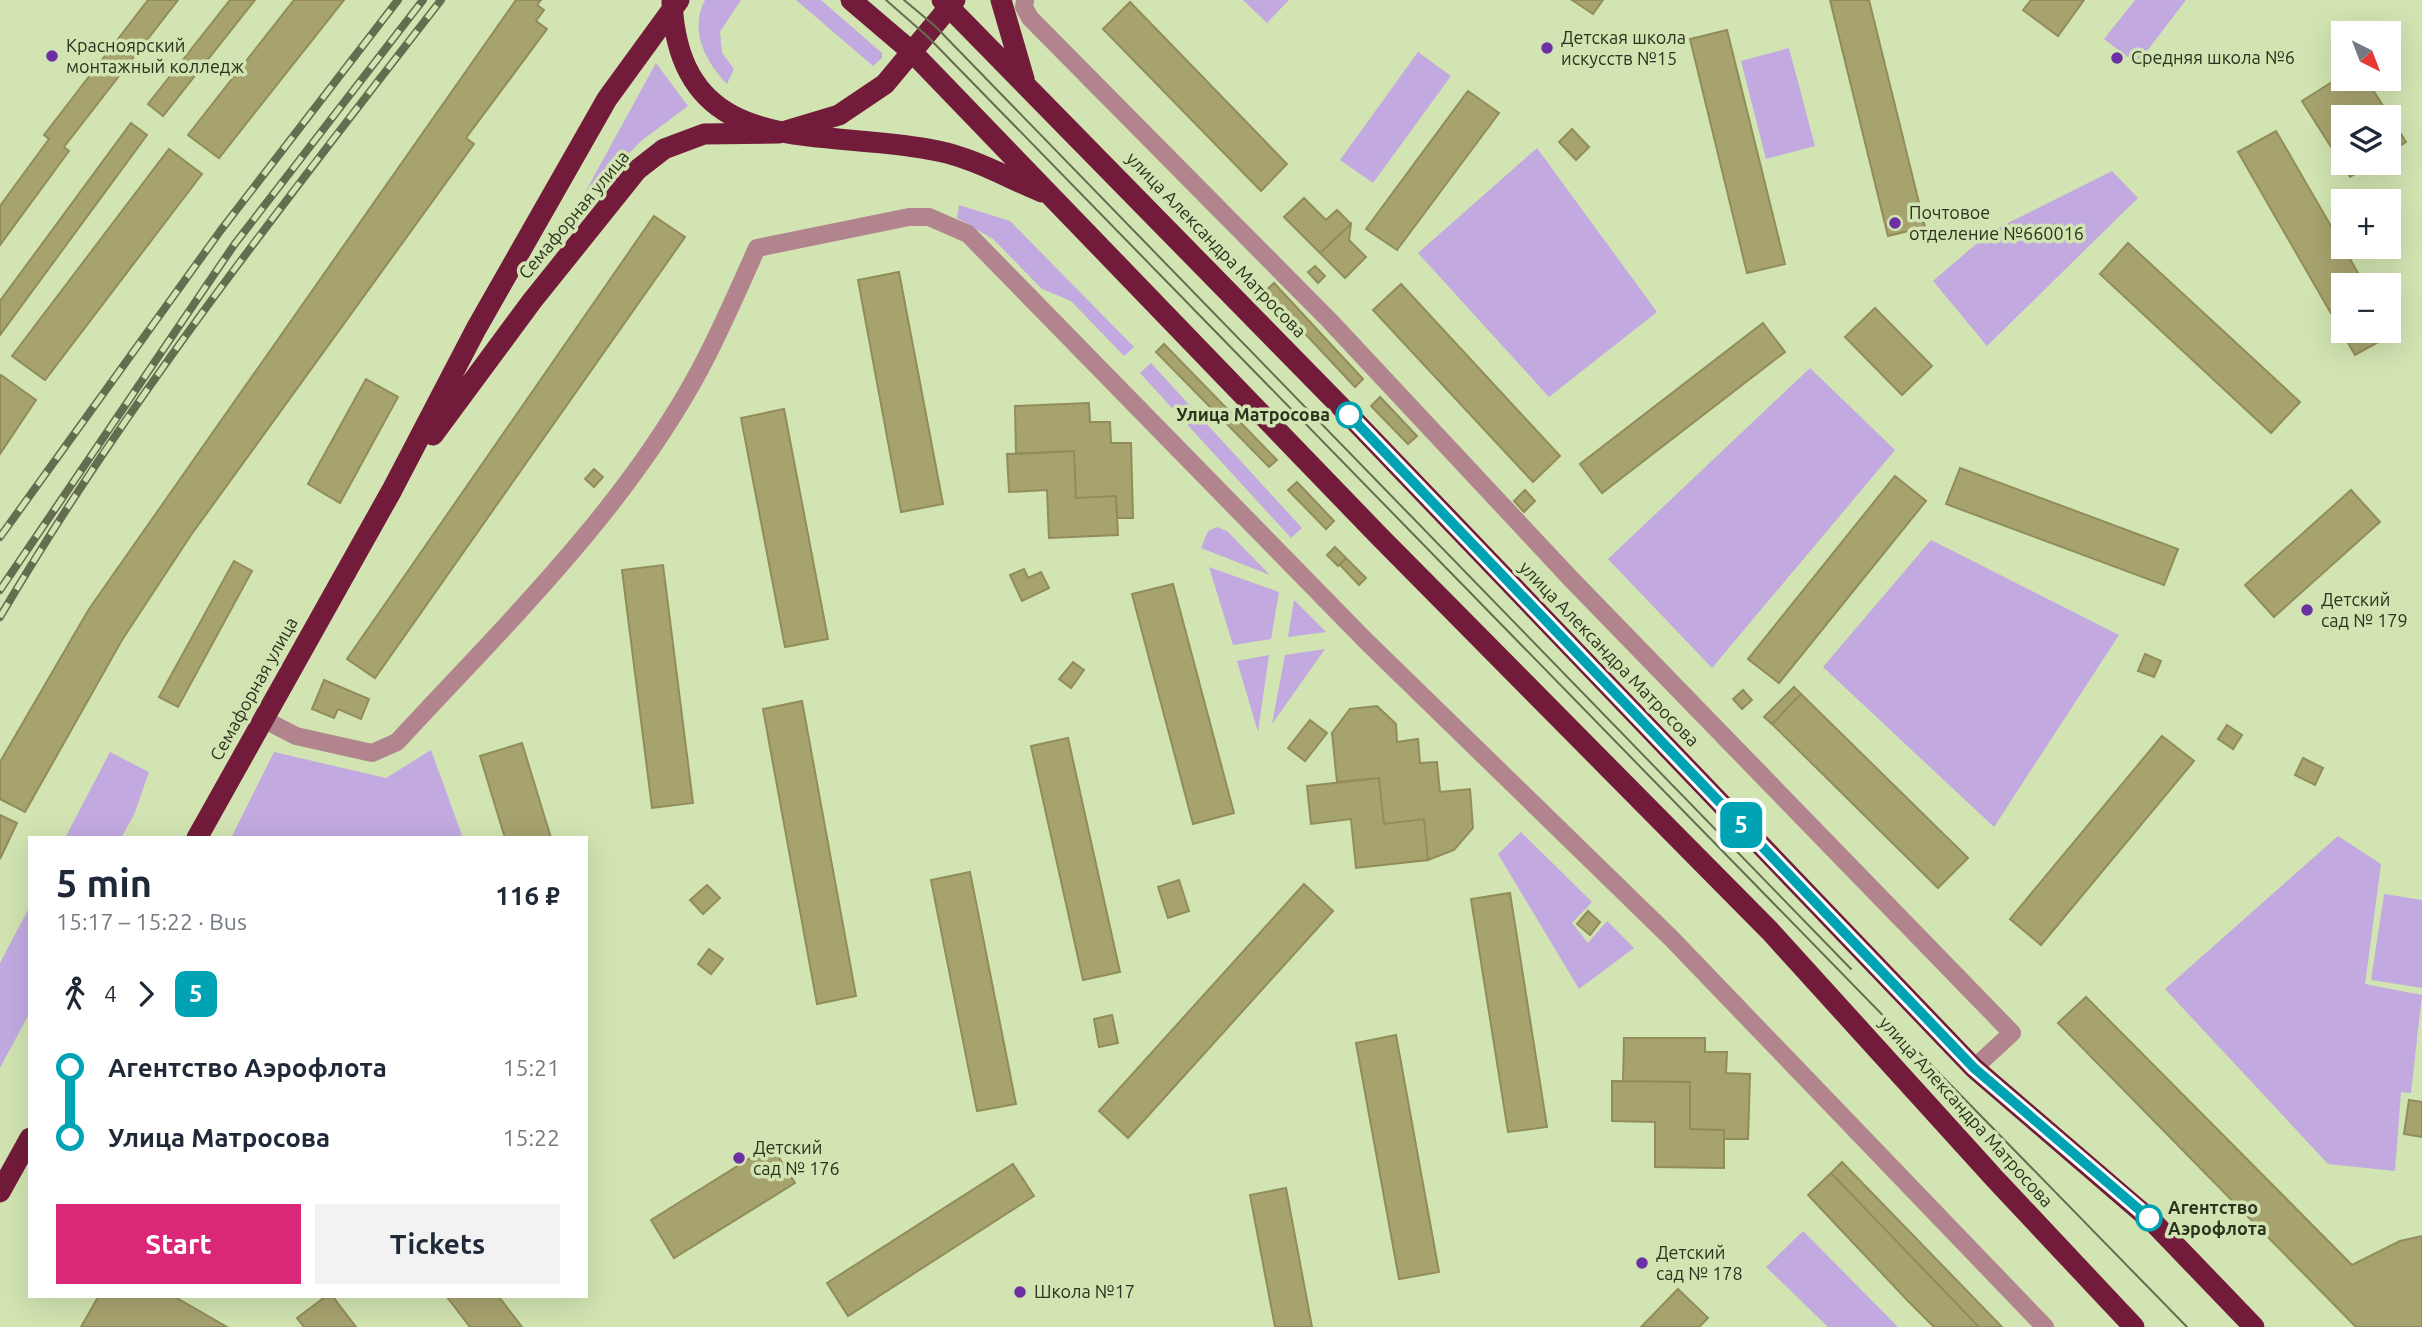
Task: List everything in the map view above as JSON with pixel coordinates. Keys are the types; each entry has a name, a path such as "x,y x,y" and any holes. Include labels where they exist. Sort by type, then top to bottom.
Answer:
{"highway":[{"name":"улица Александра Матросова","path":"851,0 912,52 1378,535 1770,931 1996,1180 2134,1327"},
{"path":"1001,0 1024,81"},
{"name":"улица Александра Матросова","path":"948,2 1974,1068 2153,1222 2254,1327"},
{"name":"Семафорная улица","path":"393,490 532,300 637,170 664,149 704,134 779,133 839,115 885,84 948,2"},
{"name":"Семафорная улица","path":"198,836 393,490 476,329 607,99 674,3"},
{"path":"674,3 678,53 689,78 701,93 722,110 779,133 939,151 1053,197"},
{"path":"0,1192 28,1142"}],"street":[{"path":"1025,0 1024,7 1030,18 1322,312 1572,580 2012,1033 1974,1068"},
{"path":"263,719 296,736 372,753 397,743 543,585 633,473 698,374 757,248 909,217 929,217 968,234 1357,632 1671,938 2045,1327"}],"shaded area":[{"path":"705,0 741,0 720,32 722,53 734,69 727,84 706,55 699,34 700,11"},
{"path":"796,0 821,0 882,53 882,58 873,66"},
{"path":"1243,0 1289,0 1267,23"},
{"path":"2135,0 2186,0 2137,64 2104,39"},
{"path":"1789,48 1815,146 1766,159 1741,61"},
{"path":"1418,52 1451,76 1373,183 1340,160"},
{"path":"656,63 688,106 641,141 610,173 560,238"},
{"path":"1537,148 1657,312 1549,397 1418,253"},
{"path":"2112,171 2138,198 1987,346 1933,281 1990,232"},
{"path":"959,205 1010,221 1134,347 1124,356 1071,301 1042,289 993,239 957,218"},
{"path":"1151,363 1302,528 1291,538 1140,373"},
{"path":"1810,368 1895,450 1712,668 1608,559"},
{"path":"1217,527 1227,531 1270,575 1201,548 1208,531"},
{"path":"1931,540 2119,635 1994,827 1823,667"},
{"path":"1209,567 1279,592 1271,639 1233,645"},
{"path":"1294,600 1326,632 1288,637"},
{"path":"1325,649 1272,724 1285,655"},
{"path":"1269,655 1258,732 1237,661"},
{"path":"431,750 462,836 232,836 274,752 386,778"},
{"path":"110,752 149,772 134,815 122,836 66,836"},
{"path":"1521,832 1592,902 1572,923 1588,943 1607,921 1634,948 1579,989 1498,854"},
{"path":"2338,836 2381,864 2365,984 2422,995 2411,1093 2401,1092 2395,1171 2328,1164 2165,989"},
{"path":"2384,894 2422,900 2422,988 2371,980"},
{"path":"28,910 28,1016 0,1068 0,963"},
{"path":"1803,1231 1898,1327 1828,1327 1766,1267"}],"building":[{"path":"148,0 178,0 64,147 69,151 0,245 0,206 49,139 44,135"},
{"path":"230,0 255,0 163,116 148,104"},
{"path":"294,0 344,0 219,158 188,135"},
{"path":"516,0 541,0 537,5 544,10 536,21 547,29 466,138 474,144 191,535 122,640 25,812 0,799 0,762 89,609"},
{"path":"1572,0 1603,0 1593,14"},
{"path":"1830,0 1869,0 1925,227 1888,236"},
{"path":"2031,0 2084,0 2058,36 2023,10"},
{"path":"1130,2 1287,164 1261,191 1103,29"},
{"path":"1727,30 1785,264 1747,273 1690,39"},
{"path":"2331,83 2331,91 2374,91 2383,105 2331,105 2331,147 2302,101"},
{"path":"1468,91 1499,113 1397,250 1366,229"},
{"path":"131,123 147,135 0,335 0,301"},
{"path":"1572,129 1589,147 1576,160 1559,142"},
{"path":"2276,131 2331,226 2331,259 2350,259 2358,273 2331,273 2331,313 2238,152"},
{"path":"169,149 202,174 45,380 12,356"},
{"path":"1304,198 1326,220 1337,210 1351,224 1320,253 1284,217"},
{"path":"654,216 685,237 375,678 347,659"},
{"path":"1351,224 1349,240 1366,257 1345,278 1320,253"},
{"path":"2128,243 2300,402 2271,433 2100,274"},
{"path":"1315,266 1325,276 1318,283 1308,272"},
{"path":"899,272 943,504 901,512 858,280"},
{"path":"1274,283 1363,379 1355,387 1265,291"},
{"path":"1401,284 1560,456 1533,482 1373,310"},
{"path":"1875,308 1932,366 1902,395 1845,337"},
{"path":"1763,323 1785,352 1602,493 1580,464"},
{"path":"2348,343 2377,343 2355,355"},
{"path":"1164,344 1277,460 1269,467 1156,352"},
{"path":"1,375 36,400 0,454 0,377"},
{"path":"366,379 398,397 340,503 308,484"},
{"path":"1380,397 1417,436 1408,444 1371,406"},
{"path":"1089,403 1090,422 1110,422 1111,443 1131,443 1133,518 1117,518 1116,496 1076,498 1074,451 1016,454 1015,406"},
{"path":"784,409 828,639 785,647 741,418"},
{"path":"1074,451 1076,498 1116,496 1118,535 1049,538 1047,490 1009,492 1007,454"},
{"path":"1960,468 2178,549 2164,585 1946,504"},
{"path":"594,469 603,477 594,487 585,479"},
{"path":"1895,476 1926,501 1779,683 1748,659"},
{"path":"1297,482 1334,521 1326,529 1288,490"},
{"path":"1525,490 1535,501 1524,512 1514,501"},
{"path":"2351,490 2380,522 2274,617 2245,585"},
{"path":"1335,547 1346,558 1338,566 1327,555"},
{"path":"1346,558 1366,578 1359,585 1340,565"},
{"path":"234,561 252,571 178,707 159,697"},
{"path":"663,565 693,803 652,808 622,570"},
{"path":"1024,569 1028,578 1041,572 1049,588 1022,601 1010,575"},
{"path":"1173,584 1234,813 1193,824 1132,594"},
{"path":"2145,654 2161,661 2154,677 2138,671"},
{"path":"1073,662 1084,670 1071,688 1059,679"},
{"path":"324,680 369,699 361,719 338,709 334,718 312,709"},
{"path":"1794,687 1801,694 1772,724 1764,717"},
{"path":"1743,690 1752,700 1742,709 1733,699"},
{"path":"1801,694 1968,858 1938,888 1772,724"},
{"path":"802,701 856,996 817,1004 763,709"},
{"path":"1377,706 1396,724 1397,742 1418,739 1420,763 1437,762 1440,792 1470,789 1473,828 1454,850 1428,860 1424,819 1384,824 1379,778 1337,782 1332,733 1350,709"},
{"path":"1310,720 1327,733 1305,761 1288,748"},
{"path":"2227,725 2242,735 2233,749 2218,739"},
{"path":"2162,736 2194,761 2041,945 2010,919"},
{"path":"1068,738 1120,972 1083,980 1031,746"},
{"path":"522,743 550,836 504,836 480,756"},
{"path":"2303,758 2323,768 2315,785 2295,775"},
{"path":"1379,778 1384,824 1424,819 1428,860 1356,868 1351,819 1311,824 1307,786"},
{"path":"0,815 17,823 0,859"},
{"path":"970,872 1016,1104 977,1111 931,880"},
{"path":"1179,880 1189,911 1168,918 1158,887"},
{"path":"1304,884 1333,911 1128,1138 1099,1111"},
{"path":"707,885 720,898 703,914 690,900"},
{"path":"1510,893 1547,1127 1508,1132 1471,899"},
{"path":"1588,911 1600,922 1590,935 1577,924"},
{"path":"709,949 723,959 711,974 698,964"},
{"path":"2086,997 2352,1265 2400,1241 2422,1236 2422,1327 2356,1327 2058,1023"},
{"path":"1112,1015 1118,1043 1099,1047 1094,1019"},
{"path":"1396,1035 1439,1272 1399,1279 1356,1043"},
{"path":"1624,1038 1705,1038 1705,1052 1727,1052 1726,1073 1750,1074 1748,1139 1724,1139 1724,1130 1690,1129 1690,1082 1623,1081"},
{"path":"1612,1081 1690,1082 1690,1129 1724,1130 1724,1168 1655,1167 1655,1122 1612,1121"},
{"path":"2409,1100 2422,1102 2422,1137 2404,1134"},
{"path":"771,1145 795,1183 674,1258 651,1220"},
{"path":"1842,1162 2002,1327 1979,1327 1831,1173"},
{"path":"1013,1164 1034,1196 848,1316 827,1283"},
{"path":"1831,1173 1979,1327 1934,1327 1908,1301 1808,1195"},
{"path":"1286,1188 1312,1327 1275,1327 1250,1195"},
{"path":"1678,1289 1708,1318 1699,1327 1641,1327"},
{"path":"97,1298 177,1298 227,1327 81,1327"},
{"path":"324,1298 334,1298 356,1327 304,1327 297,1318"},
{"path":"448,1298 500,1298 522,1327 470,1327"}],"tram line":[{"path":"886,0 927,36 2187,1327"},
{"path":"904,0 935,26 1851,969"}],"railway":[{"path":"0,537 221,230 398,0"},
{"path":"0,590 234,245 423,0"},
{"path":"0,617 101,457 210,302 441,0"}],"bus line":[{"name":"5","path":"1349,415 1974,1068 2149,1218"}],"place":[{"name":"Детская школа искусств №15","path":"1547,48"},
{"name":"Красноярский монтажный колледж","path":"52,56"},
{"name":"Средняя школа №6","path":"2117,58"},
{"name":"Почтовое отделение №660016","path":"1895,223"},
{"name":"Улица Матросова","path":"1349,415"},
{"name":"Детский сад № 179","path":"2307,610"},
{"name":"Детский сад № 176","path":"739,1158"},
{"name":"Агентство Аэрофлота","path":"2149,1218"},
{"name":"Детский сад № 178","path":"1642,1263"},
{"name":"Школа №17","path":"1020,1292"}]}
